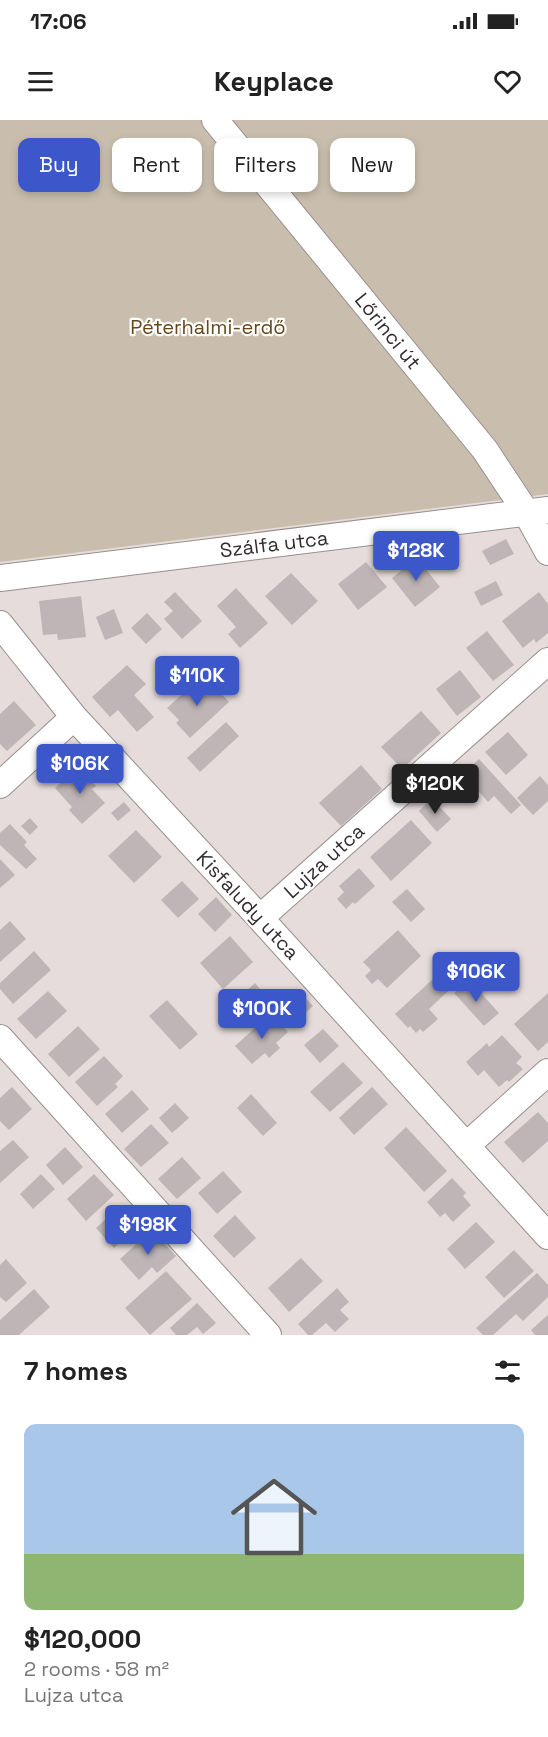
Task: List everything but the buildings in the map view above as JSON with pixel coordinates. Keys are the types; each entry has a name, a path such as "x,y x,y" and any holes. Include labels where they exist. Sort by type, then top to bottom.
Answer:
{"street":[{"name":"Lőrinci út","path":"215,120 537,511 548,552"},
{"name":"Szálfa utca","path":"0,578 537,511"},
{"name":"Kisfaludy utca","path":"0,624 74,717 548,1236"},
{"name":"Lujza utca","path":"260,918 548,661"},
{"path":"0,785 74,717"},
{"path":"0,1038 268,1335"},
{"path":"466,1146 548,1072"}],"green space":[{"name":"Péterhalmi-erdő","path":"0,120 548,120 548,494 0,562"}]}
